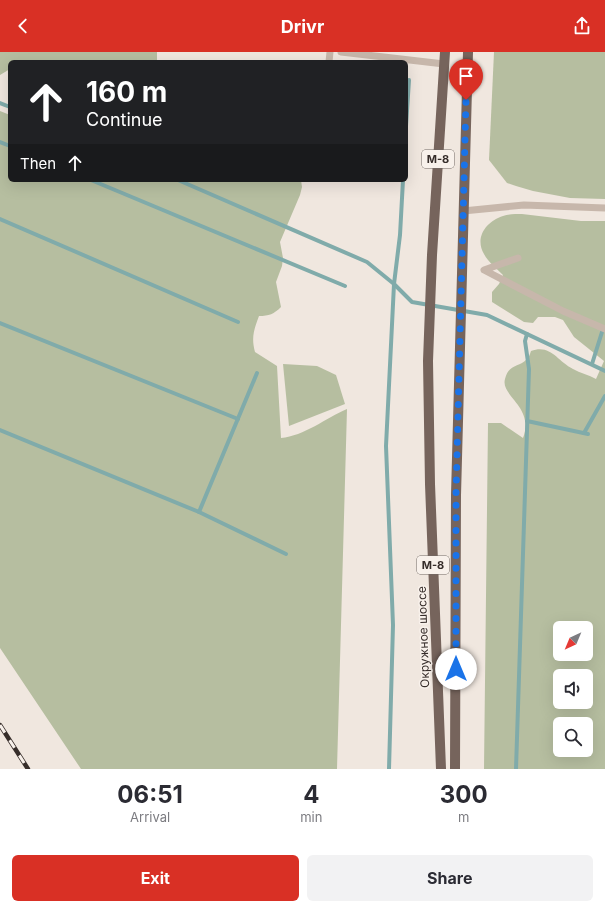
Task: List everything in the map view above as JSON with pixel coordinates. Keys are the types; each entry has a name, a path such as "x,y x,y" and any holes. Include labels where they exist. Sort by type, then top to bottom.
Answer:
{"main road":[{"name":"М-8","path":"444,64 445,52"},
{"name":"М-8","path":"455,769 458,366 468,52"},
{"name":"Окружное шоссе","path":"441,769 430,484 428,361 432,255 444,64"}],"lane":[{"path":"341,52 444,64"},
{"path":"463,211 524,205 605,208"},
{"path":"518,258 484,270 563,311 605,329"}],"green space":[{"path":"0,52 157,52 157,60 8,60 8,70 0,75"},
{"path":"494,52 605,52 605,199 570,198 533,191 507,183 489,160"},
{"path":"0,111 8,114 8,182 301,182 302,187 300,195 280,242 283,258 282,266 276,282 281,307 271,314 259,316 254,330 253,342 255,352 277,366 281,438 298,434 347,409 337,769 81,769 0,648"},
{"path":"520,214 581,221 605,221 605,769 484,769 488,423 501,423 523,438 525,418 517,403 507,391 505,379 509,370 524,362 531,351 538,349 554,354 567,366 596,379 604,361 574,337 563,320 555,317 538,317 533,323 524,322 492,302 492,292 499,284 503,275 490,263 484,254 480,242 481,236 487,226 497,218"},
{"path":"283,364 317,366 336,375 345,404 289,426"}],"waterway":[{"path":"408,95 409,80"},
{"path":"0,103 8,106"},
{"path":"0,142 8,145"},
{"path":"96,182 345,286"},
{"path":"183,182 367,262 394,284 412,302 487,315 605,371"},
{"path":"389,769 393,625 386,446 394,284 400,235 403,182"},
{"path":"0,219 238,322"},
{"path":"0,323 238,419"},
{"path":"592,364 602,332"},
{"path":"516,769 529,369 525,341 527,334"},
{"path":"0,430 199,512 257,373"},
{"path":"584,433 605,396"},
{"path":"527,421 588,434"},
{"path":"199,512 286,554"}],"railway":[{"path":"0,725 28,769"}],"route":[{"path":"456,669 458,366 466,100"}]}
